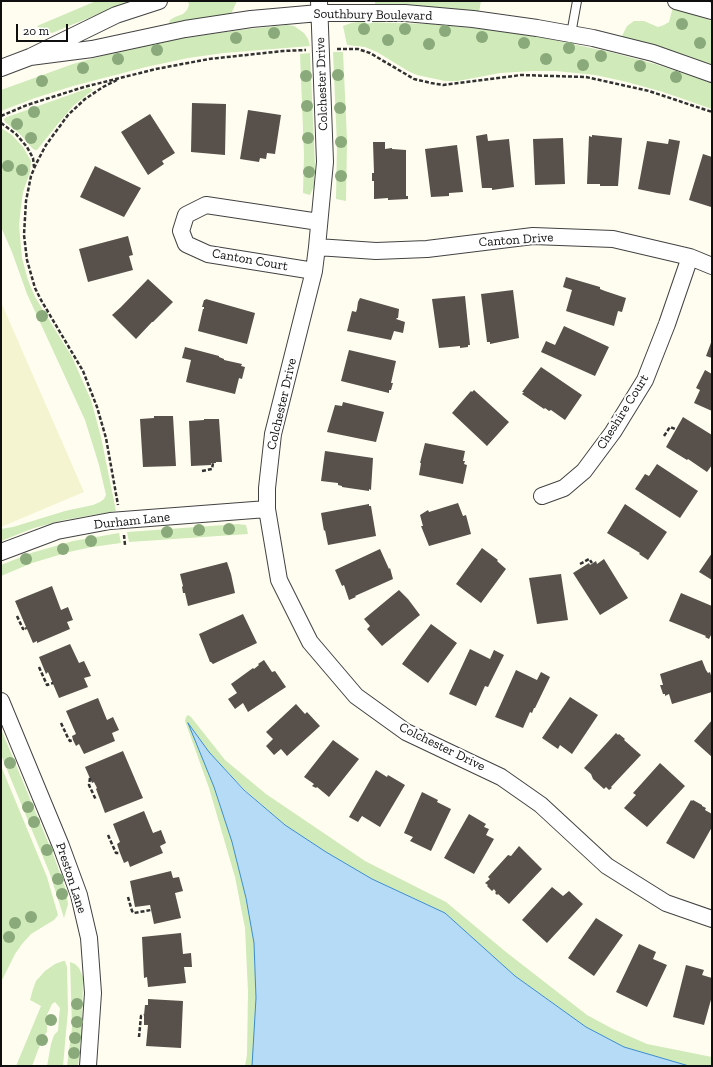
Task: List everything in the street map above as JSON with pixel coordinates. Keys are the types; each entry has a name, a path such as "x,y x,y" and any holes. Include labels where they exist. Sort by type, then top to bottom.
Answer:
{"street":[{"name":"Southbury Boulevard","path":"1,68 30,57 116,15 159,1"},
{"path":"676,1 712,11"},
{"name":"Southbury Boulevard","path":"30,57 92,49 185,29 319,7 473,19 537,28 594,38 653,53 712,74"},
{"name":"Colchester Drive","path":"319,7 325,162 317,246 314,271 273,434 267,488 267,509 279,580 310,642 356,696 406,732 501,776 541,805 607,866 666,904 712,919"},
{"name":"Canton Court","path":"314,271 208,254 186,244 181,231 186,215 206,205 319,222"},
{"name":"Canton Drive","path":"317,246 376,251 427,249 533,236 613,239 690,257 712,266"},
{"name":"Cheshire Court","path":"542,496 564,488 584,471 613,432 645,380 667,324 690,257"},
{"name":"Durham Lane","path":"1,552 57,531 110,521 267,509"},
{"name":"Preston Lane","path":"1,701 61,846 79,895 89,938 93,993 88,1066"}],"lane":[{"path":"571,34 577,1"}],"path":[{"path":"332,50 358,49 370,53 414,79 443,85 521,75 586,76 649,91 712,112"},
{"path":"1,116 27,105 84,87 156,69 209,59 283,51 309,50"},
{"path":"119,509 103,428 95,401 83,371 41,300 30,274 25,247 24,216 28,188 34,168 51,137 68,116 95,92 125,77"},
{"path":"1,123 16,134 27,147 33,158 34,168"},
{"path":"664,436 670,427 675,430"},
{"path":"202,471 212,469 213,463"},
{"path":"124,533 125,545"},
{"path":"580,564 589,559 592,563"},
{"path":"17,616 22,629 24,629"},
{"path":"39,667 46,685 53,683"},
{"path":"61,723 68,738 70,740 74,740"},
{"path":"90,778 89,785 96,800"},
{"path":"108,835 116,853 120,852"},
{"path":"128,897 134,913 151,910"},
{"path":"139,1037 140,1016 144,1015"}],"green space":[{"path":"96,1 130,1 52,33 42,31 37,26"},
{"path":"188,1 237,1 231,14 168,25 170,20 183,14 187,10 189,5"},
{"path":"375,1 481,1 479,12 375,5"},
{"path":"673,7 712,21 712,66 621,38 627,26 634,21 644,21 658,27 664,25 669,22"},
{"path":"358,22 432,24 483,29 545,38 614,53 655,64 712,83 712,109 663,92 595,75 556,71 532,71 500,73 458,81 445,81 417,75 377,52 365,47 347,45 343,26"},
{"path":"287,25 294,26 304,33 310,46 224,53 188,58 73,86 1,111 1,90 73,64 112,53 178,39"},
{"path":"333,52 343,52 347,140 346,201 336,199 337,145"},
{"path":"310,53 315,166 314,186 310,195 303,193 304,155 300,54"},
{"path":"89,88 93,90 73,106 37,150 32,148 21,135 5,122 4,119 7,117"},
{"path":"1,128 12,135 23,147 31,161 30,172 23,192 19,225 22,258 28,280 35,297 72,357 91,400 101,437 116,511 64,520 34,528 1,541 1,529 13,527 65,511 93,505 104,499 106,495 99,465 85,420 27,294 12,252 1,227"},
{"path":"1,302 84,492 1,527"},
{"path":"238,524 246,525 248,534 129,542 127,532"},
{"path":"119,533 121,543 69,552 32,563 1,576 1,565 31,553 73,541"},
{"path":"188,715 225,760 266,794 365,861 446,902 506,952 587,1015 613,1029 647,1044 712,1057 712,1066 689,1066 624,1047 586,1027 515,976 445,913 372,879 326,852 285,825 244,789 209,752 189,724 214,787 232,842 246,898 254,943 256,998 254,1056 252,1066 245,1066 247,1055 248,992 245,928 235,877 209,788 185,721"},
{"path":"1,729 53,854 66,890 68,904 64,918 50,874 1,755"},
{"path":"1,766 47,877 58,915 54,920 31,934 22,944 15,954 1,982"},
{"path":"65,961 67,967 68,1010 63,1066 47,1066 51,1044 54,1035 58,1031 60,1008 55,1002 52,1004 47,1015 47,1032 43,1037 32,1066 16,1066 41,1006 30,1000 36,981 45,971 55,964"},
{"path":"70,962 79,968 83,977 82,1029 78,1066 67,1066 72,1027"}],"water":[{"path":"188,723 209,752 244,790 285,825 326,852 372,879 445,913 515,976 586,1027 624,1047 689,1066 252,1066 256,998 254,943 246,898 232,842 214,787"}],"building":[{"path":"192,103 226,104 225,155 191,152"},
{"path":"248,110 281,115 275,154 267,153 266,159 260,158 259,162 240,159"},
{"path":"150,114 175,153 162,161 164,164 148,175 121,132"},
{"path":"487,134 488,141 509,139 514,187 492,190 492,188 482,188 476,136"},
{"path":"592,135 622,138 618,186 587,184 589,136 592,137"},
{"path":"563,138 565,184 535,185 533,139"},
{"path":"669,139 680,141 670,195 638,189 647,141 668,144"},
{"path":"373,142 385,142 385,149 392,148 406,150 406,196 408,196 408,199 374,199 374,181 372,181 372,173 374,173"},
{"path":"457,145 463,192 449,193 449,196 431,197 425,149"},
{"path":"703,154 712,157 711,207 689,200"},
{"path":"95,166 141,188 124,217 80,197"},
{"path":"128,236 133,255 129,256 133,270 88,282 79,249"},
{"path":"566,277 600,287 600,289 626,298 622,312 618,311 614,326 566,311 572,290 563,287"},
{"path":"148,279 173,302 136,339 112,315"},
{"path":"513,290 519,338 490,344 490,342 487,342 481,294"},
{"path":"465,296 470,345 468,345 468,347 460,348 460,346 439,348 432,299"},
{"path":"360,298 399,309 398,318 396,319 405,322 403,333 394,331 391,340 347,331 352,311 356,312"},
{"path":"206,299 255,313 247,344 198,331 204,309 204,307 202,307 204,300"},
{"path":"564,326 609,347 595,376 541,352 546,341 555,345"},
{"path":"712,340 712,358 706,356"},
{"path":"185,347 219,356 224,360 242,364 241,366 245,367 242,379 239,378 235,394 186,382 191,360 182,358"},
{"path":"349,350 396,361 391,383 393,383 389,393 341,381"},
{"path":"541,367 582,395 565,420 551,410 549,411 545,408 544,409 522,394"},
{"path":"705,370 712,374 712,411 694,403 700,390 696,388"},
{"path":"474,390 509,422 487,446 452,413 471,391 472,392"},
{"path":"343,402 384,412 376,442 327,432 335,405 342,406"},
{"path":"154,416 173,416 176,466 143,467 140,419 154,418"},
{"path":"683,417 712,435 712,465 707,472 688,459 687,460 666,447"},
{"path":"219,419 222,462 211,463 211,465 191,466 189,421"},
{"path":"425,443 465,451 463,461 465,461 464,464 467,465 463,484 419,475 420,463"},
{"path":"325,451 373,458 371,490 369,489 369,491 342,487 338,485 338,483 321,481"},
{"path":"657,464 698,491 680,518 635,489 645,474 649,476"},
{"path":"458,503 463,516 466,515 471,534 429,546 421,526 423,526 420,515 428,510 429,512"},
{"path":"369,504 369,506 371,506 376,536 328,545 321,513"},
{"path":"625,504 667,532 648,560 639,554 640,553 607,533"},
{"path":"482,548 498,560 497,561 506,569 481,603 456,584"},
{"path":"380,549 389,569 390,568 393,579 349,600 344,585 342,586 335,570"},
{"path":"712,553 712,580 699,572"},
{"path":"604,559 628,598 600,615 573,573 589,563 590,565 596,561 597,564"},
{"path":"227,562 235,593 188,606 185,593 183,593 180,574"},
{"path":"561,574 568,620 537,624 529,578"},
{"path":"52,586 61,610 68,607 73,620 67,622 70,629 37,643 37,641 33,643 27,629 25,630 24,628 26,627 15,601"},
{"path":"399,590 420,615 382,646 367,629 370,626 364,619"},
{"path":"681,593 712,606 712,633 709,639 705,637 706,636 669,621"},
{"path":"243,614 257,643 213,664 210,662 199,634"},
{"path":"431,624 457,643 428,683 402,664"},
{"path":"70,644 79,663 84,661 91,676 84,678 88,687 59,698 48,672 46,674 39,657"},
{"path":"470,649 490,659 494,650 504,655 488,687 485,686 476,706 449,694"},
{"path":"264,660 272,672 275,671 286,687 248,712 243,703 235,709 228,699 237,693 231,684 253,668 254,669"},
{"path":"702,660 708,673 710,672 712,679 712,692 672,704 669,694 665,696 665,694 663,694 660,685 663,685 660,674"},
{"path":"516,670 537,680 541,672 550,677 535,708 532,713 530,712 523,728 495,717"},
{"path":"570,697 598,715 572,754 560,745 558,749 542,738"},
{"path":"98,698 107,720 113,717 119,730 112,733 115,741 84,754 79,744 76,746 73,740 72,736 76,734 66,711"},
{"path":"296,704 305,714 307,712 320,726 287,756 281,749 274,755 266,746 273,739 266,732"},
{"path":"712,720 712,757 694,741"},
{"path":"616,733 625,739 624,740 641,755 609,790 606,787 604,789 584,768"},
{"path":"333,740 359,759 329,797 317,787 312,786 314,784 304,777"},
{"path":"123,751 143,798 105,813 96,789 97,788 94,782 92,783 85,767"},
{"path":"660,763 685,786 647,827 624,808 636,795 633,793"},
{"path":"376,770 405,785 380,827 362,816 358,822 349,817"},
{"path":"422,792 451,809 431,851 410,841 413,837 404,833"},
{"path":"691,800 702,805 706,808 705,810 712,814 712,827 694,859 666,843"},
{"path":"144,811 153,833 161,830 166,843 160,846 163,853 130,867 128,861 124,863 120,853 117,844 120,842 113,824"},
{"path":"469,814 486,824 484,827 489,829 486,835 494,839 474,874 444,858"},
{"path":"519,846 542,869 509,904 495,893 496,892 494,889 492,891 485,883 490,879 488,877 508,855 511,856"},
{"path":"171,871 173,878 179,877 183,891 175,893 181,918 154,924 150,905 135,907 130,881"},
{"path":"552,887 563,896 569,891 583,904 547,943 522,920"},
{"path":"596,918 623,935 594,976 568,958"},
{"path":"181,933 183,954 191,953 192,967 184,967 186,983 148,987 147,977 144,978 142,937"},
{"path":"639,944 656,952 653,959 667,965 647,1007 616,992"},
{"path":"686,965 704,970 702,975 712,978 712,996 704,1025 673,1017"},
{"path":"148,999 183,1001 181,1048 146,1046 148,1025 144,1025 144,1015 145,1005 148,1005"}]}
